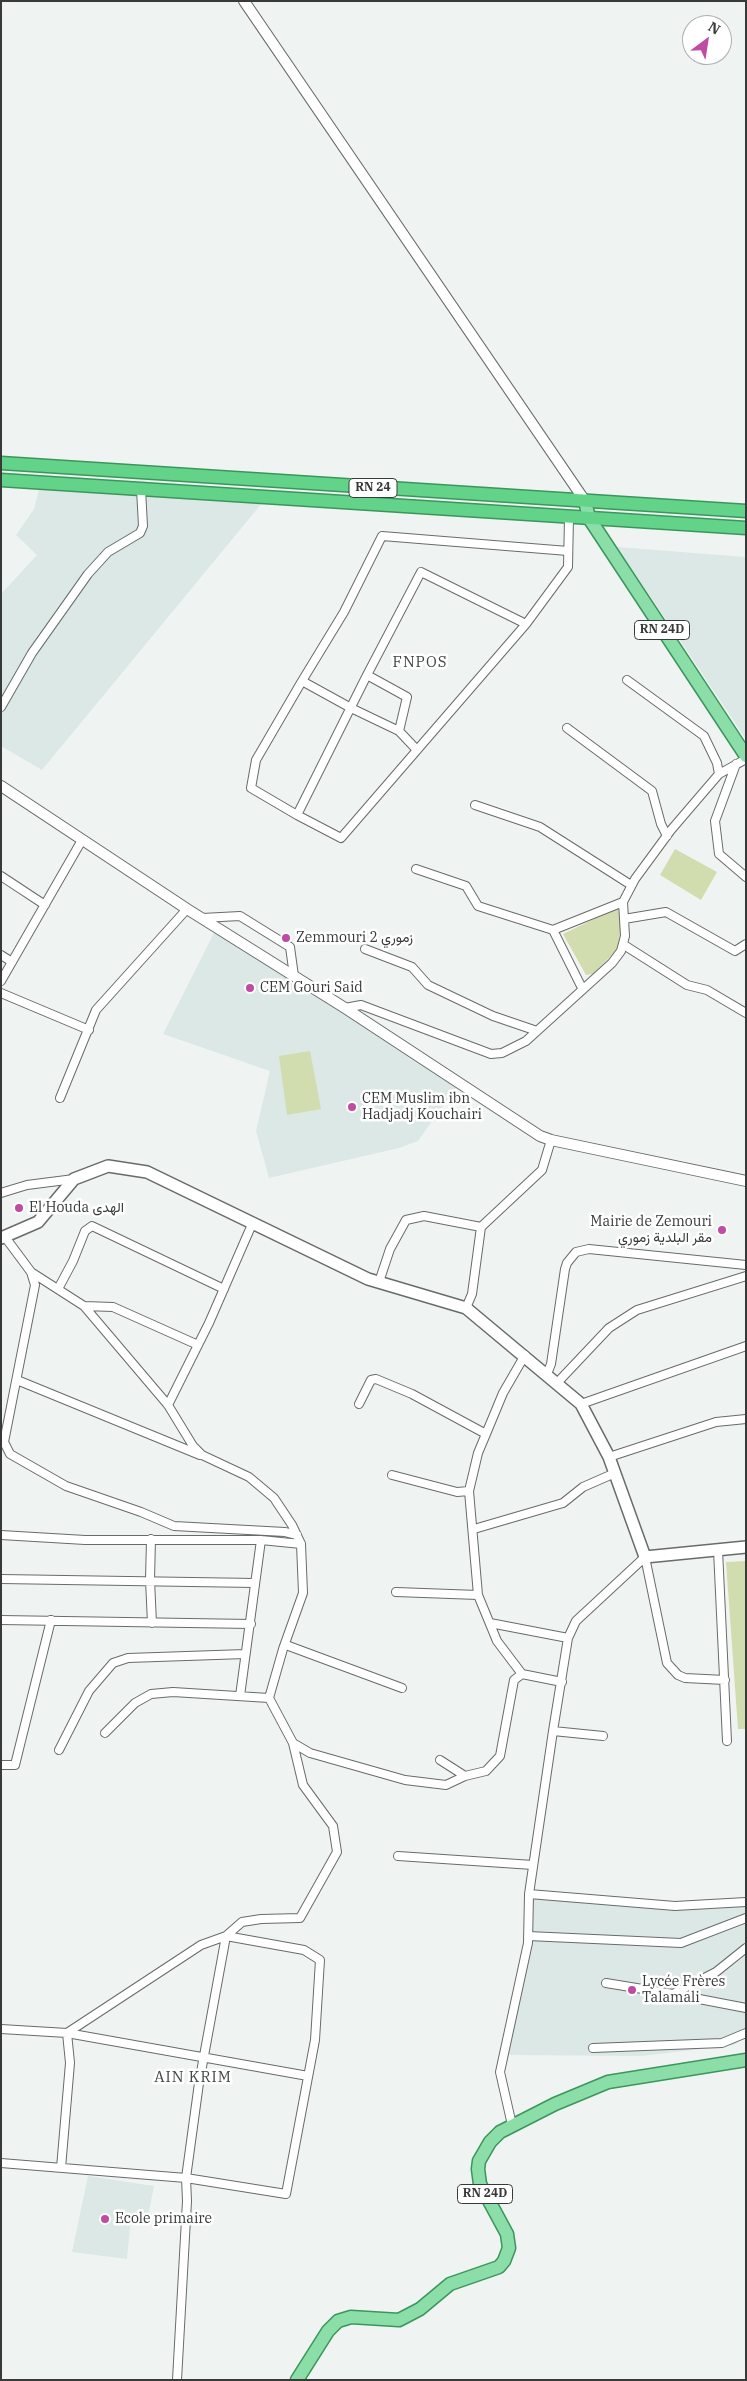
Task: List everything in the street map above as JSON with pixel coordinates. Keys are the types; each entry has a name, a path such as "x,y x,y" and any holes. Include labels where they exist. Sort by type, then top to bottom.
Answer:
{"highway":[{"name":"RN 24","path":"1,463 746,511"},
{"name":"RN 24","path":"1,480 746,528"}],"main road":[{"name":"RN 24D","path":"585,501 590,518 743,759"},
{"path":"3,1237 38,1222 74,1179 108,1166 147,1172 368,1279 466,1308 525,1355 581,1404 609,1457 645,1557 746,1547"},
{"name":"RN 24D","path":"297,2380 328,2331 338,2321 352,2317 399,2320 420,2309 450,2284 499,2267 509,2248 507,2234 480,2184 478,2169 479,2161 490,2142 512,2125 608,2082 746,2060"}],"street":[{"path":"244,1 585,501"},
{"path":"1,707 32,653 88,574 108,552 140,533 143,526 141,489"},
{"path":"568,551 382,536 344,612 256,760 251,788 341,838 526,624 568,568 569,517"},
{"path":"297,815 367,674 421,572 526,624"},
{"path":"367,674 407,697 399,731"},
{"path":"627,680 704,736 717,763 719,774"},
{"path":"302,681 351,708 399,731 417,750"},
{"path":"567,728 652,791 661,824 667,836"},
{"path":"345,1008 361,1006 491,1054 502,1053 526,1041 582,988 612,963 624,945 623,902 631,885 667,836 719,774 743,759"},
{"path":"743,759 715,821 719,854 746,877"},
{"path":"1,786 187,909 345,1008 540,1136 551,1140 746,1180"},
{"path":"475,805 540,826 631,885"},
{"path":"1,981 82,840"},
{"path":"416,869 466,886 478,906 553,930 623,902"},
{"path":"1,876 45,905"},
{"path":"60,1098 96,1010 187,909"},
{"path":"624,918 666,912 735,951 746,944"},
{"path":"202,918 240,916 290,947 294,976"},
{"path":"553,930 582,988"},
{"path":"624,945 687,985 707,990 746,1013"},
{"path":"365,949 412,967 428,985 444,993 493,1016 537,1030"},
{"path":"1,955 12,962"},
{"path":"1,993 89,1030"},
{"path":"466,1308 472,1294 481,1227 542,1170 551,1140"},
{"path":"1,1193 27,1185 74,1179"},
{"path":"379,1282 390,1249 406,1220 424,1216 481,1227"},
{"path":"168,1406 224,1289 253,1222"},
{"path":"58,1289 73,1261 85,1230 92,1226 224,1289"},
{"path":"3,1237 31,1272 84,1306 168,1406 193,1446 202,1455"},
{"path":"547,1374 551,1364 565,1269 567,1262 576,1252 588,1249 746,1265"},
{"path":"31,1272 35,1285 3,1444 10,1454 66,1486 141,1512 174,1526 297,1534"},
{"path":"557,1383 610,1328 636,1310 746,1276"},
{"path":"84,1306 113,1307 198,1345"},
{"path":"581,1404 746,1346"},
{"path":"525,1355 503,1393 486,1434 478,1454 469,1491 474,1529 478,1595 497,1641 522,1674 562,1682"},
{"path":"359,1404 371,1380 376,1379 412,1394 486,1434"},
{"path":"17,1380 202,1455 249,1478 274,1498 292,1525 301,1544 303,1593 269,1698 293,1743 303,1785 333,1826 337,1852 300,1918 261,1919 242,1922 226,1936 201,1945 67,2033"},
{"path":"609,1457 716,1422 746,1419"},
{"path":"474,1529 563,1503 583,1487 615,1473"},
{"path":"392,1474 457,1492 469,1491"},
{"path":"286,1532 292,1525"},
{"path":"1,1535 85,1540 151,1538 261,1540 301,1544"},
{"path":"151,1538 152,1623"},
{"path":"240,1696 261,1540"},
{"path":"718,1550 728,1741"},
{"path":"512,2125 500,2072 528,1936 529,1894 568,1638 576,1621 645,1557"},
{"path":"645,1557 667,1664 678,1675 685,1678 725,1680"},
{"path":"1,1579 255,1583"},
{"path":"396,1592 478,1595"},
{"path":"1,1620 251,1624"},
{"path":"1,1765 15,1765 51,1620"},
{"path":"490,1623 568,1638"},
{"path":"286,1645 402,1688"},
{"path":"60,1750 89,1691 113,1663 128,1658 245,1654"},
{"path":"293,1743 310,1753 405,1780 446,1785 465,1776 486,1771 500,1756 514,1680 522,1674"},
{"path":"105,1733 135,1703 152,1694 173,1692 269,1698"},
{"path":"553,1731 603,1736"},
{"path":"440,1760 465,1776"},
{"path":"398,1856 533,1865"},
{"path":"529,1894 675,1906 746,1902"},
{"path":"528,1936 681,1942 746,1918"},
{"path":"177,2380 187,2201 186,2178 204,2057 226,1936"},
{"path":"1,2163 186,2178 286,2194 315,2040 320,1960 304,1950 226,1936"},
{"path":"672,1994 716,1972 746,1948"},
{"path":"606,1983 746,2008"},
{"path":"1,2029 67,2033 308,2076"},
{"path":"62,2168 70,2063 67,2033"},
{"path":"593,2048 722,2043 746,2033"}],"shaded area":[{"path":"41,482 267,497 42,770 1,746 1,594 37,555 16,535 34,509"},
{"path":"617,547 746,557 746,739 683,645"},
{"name":"CEM Muslim ibn Hadjadj Kouchairi","path":"217,927 459,1083 418,1141 399,1148 269,1178 256,1131 270,1071 163,1034"},
{"name":"Lycée Frères Talamali","path":"529,1894 675,1906 746,1902 746,2037 734,2045 642,2056 511,2055 505,2051 528,1943"},
{"name":"Ecole primaire","path":"88,2176 154,2186 147,2221 131,2217 127,2259 72,2252"}],"green space":[{"path":"675,849 717,872 701,900 660,875"},
{"path":"617,908 621,917 619,948 593,974 586,975 563,934"},
{"path":"310,1051 321,1109 287,1115 279,1056"},
{"path":"746,1561 746,1729 738,1729 726,1562"}],"place":[{"name":"Zemmouri 2 زموري","path":"286,938"},
{"name":"CEM Gouri Said","path":"250,988"},
{"name":"CEM Muslim ibn Hadjadj Kouchairi","path":"352,1107"},
{"name":"El Houda الهدى","path":"19,1208"},
{"name":"Mairie de Zemouri مقر البلدية زموري","path":"722,1230"},
{"name":"Lycée Frères Talamali","path":"632,1990"},
{"name":"Ecole primaire","path":"105,2219"}],"district":[{"name":"FNPOS","path":"420,663"},
{"name":"AIN KRIM","path":"193,2078"}]}
